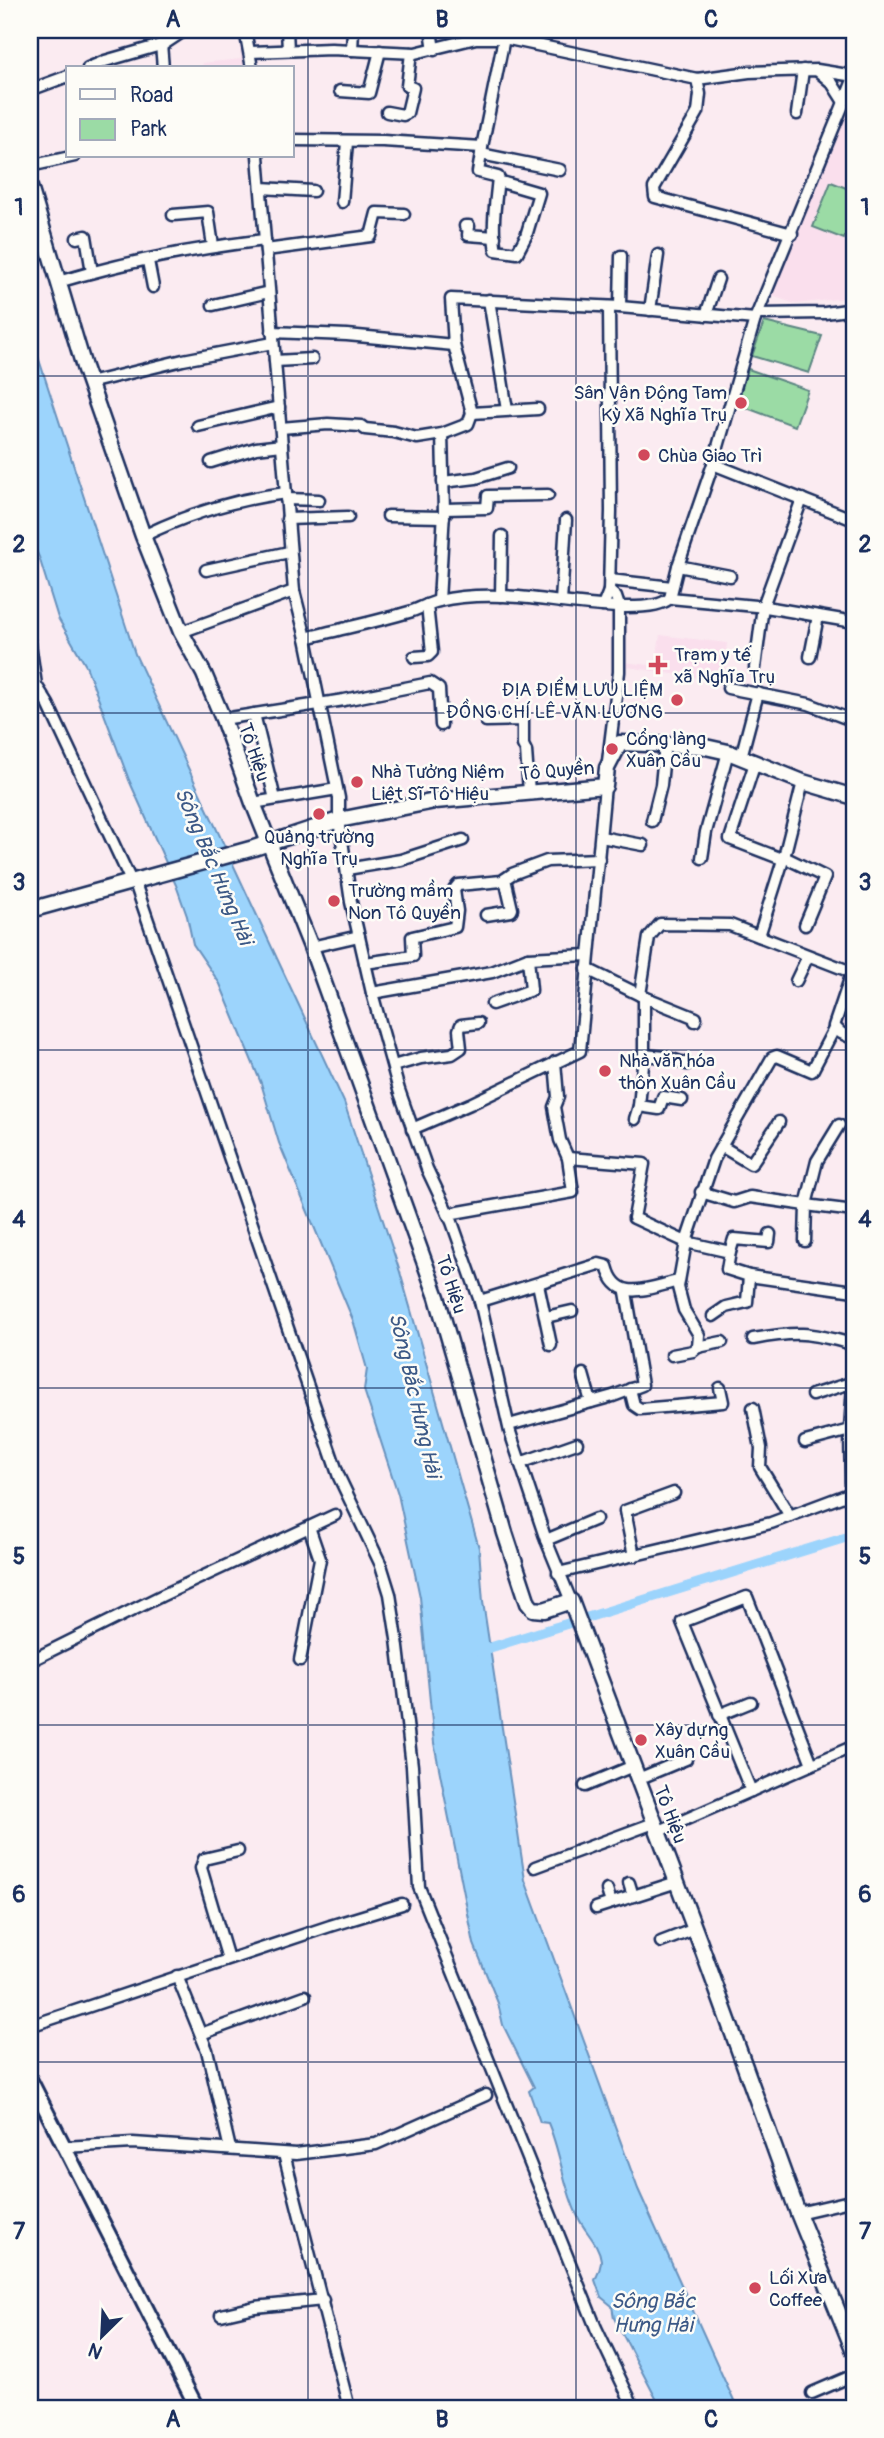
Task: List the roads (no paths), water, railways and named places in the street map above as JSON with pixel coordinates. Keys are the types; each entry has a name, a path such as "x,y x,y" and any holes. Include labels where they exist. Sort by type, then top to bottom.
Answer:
{"main road":[{"name":"Tô Hiệu","path":"30,187 89,383 143,536 181,632 204,674 223,719 253,803 311,947 437,1297 528,1603 533,1609 544,1610 573,1605 798,2213 854,2351"},
{"name":"Tô Quyền","path":"30,910 254,848 339,820 435,801 605,786 607,768 615,743 701,746 854,797"}],"street":[{"path":"93,66 161,44 185,30"},
{"path":"245,30 252,66"},
{"path":"287,30 288,50"},
{"path":"352,50 353,30"},
{"path":"432,30 434,50"},
{"path":"530,42 531,30"},
{"path":"251,52 352,50 411,53 434,50 476,34 530,42 697,79 749,72 803,70 854,77 796,229 757,316 671,593 662,604 603,606 477,596 439,601 306,638"},
{"path":"498,181 539,193 526,236 517,253 496,250 498,177 478,172 504,38"},
{"path":"161,44 163,66"},
{"path":"340,91 369,93 380,51"},
{"path":"387,112 403,115 407,113 412,97 412,88 407,86 411,53"},
{"path":"797,114 803,70"},
{"path":"815,70 832,83 844,102"},
{"path":"30,90 66,77"},
{"path":"697,79 700,94 698,112 654,188 655,197 796,229"},
{"path":"294,140 482,151 560,170"},
{"path":"342,201 347,142"},
{"path":"30,166 66,158"},
{"path":"258,158 294,591 337,789 346,869 359,936 372,993 412,1129 480,1301 520,1463 558,1573 573,1605"},
{"path":"261,188 313,191"},
{"path":"173,215 208,212 213,246"},
{"path":"58,282 213,246 266,245 371,236 377,213 404,214"},
{"path":"465,226 469,226 468,235 495,237"},
{"path":"77,238 86,236 92,272"},
{"path":"650,310 659,255"},
{"path":"603,606 609,585 611,362 614,307 621,256"},
{"path":"148,261 153,288"},
{"path":"706,315 718,279"},
{"path":"213,305 269,292"},
{"path":"281,428 328,424 362,426 365,429 417,438 442,434 468,424 472,413 454,345 451,299 614,307 706,315 757,316 854,309"},
{"path":"489,300 507,410"},
{"path":"89,383 273,337 347,335 454,345"},
{"path":"275,361 312,359"},
{"path":"198,426 279,407"},
{"path":"472,413 538,409"},
{"path":"439,601 444,513 442,434"},
{"path":"211,462 256,448 282,445"},
{"path":"713,464 854,520"},
{"path":"443,482 476,478 508,468"},
{"path":"387,516 486,508 488,496 548,495"},
{"path":"143,536 194,514 255,497 286,496 319,500"},
{"path":"755,668 763,606 802,499"},
{"path":"287,519 348,517"},
{"path":"561,601 566,520"},
{"path":"501,596 502,536"},
{"path":"206,570 289,552"},
{"path":"678,566 730,576"},
{"path":"609,585 763,606 854,622"},
{"path":"609,585 619,606 615,743"},
{"path":"181,632 294,591"},
{"path":"414,657 429,656 432,652 427,605"},
{"path":"810,657 818,616"},
{"path":"30,643 36,685 48,704 132,881 339,1477 382,1565 397,1639 412,1766 419,1886 596,2328 634,2408"},
{"path":"223,719 430,683 439,689 441,724"},
{"path":"728,688 809,704 854,721"},
{"path":"702,858 719,783 734,755 758,693"},
{"path":"254,713 275,799"},
{"path":"486,721 523,720 529,792"},
{"path":"652,821 663,778 666,744"},
{"path":"755,763 730,839 827,874 805,925"},
{"path":"706,781 719,783"},
{"path":"759,936 803,782"},
{"path":"412,1129 580,1051 605,786"},
{"path":"253,803 337,789"},
{"path":"601,837 643,845"},
{"path":"346,869 401,860 463,840"},
{"path":"398,938 455,927 455,886 505,879 547,861 599,859"},
{"path":"486,915 513,909 505,879"},
{"path":"635,1119 639,1106 643,1055 642,996 649,937 660,925 730,925 808,956 854,970 835,1018 835,1027 812,1071 777,1056 772,1058 721,1146 701,1192 686,1242 679,1281 684,1310 696,1328 698,1347"},
{"path":"311,947 359,936"},
{"path":"365,963 413,956 412,937"},
{"path":"372,993 492,972 528,958 588,955"},
{"path":"796,981 808,956"},
{"path":"492,1004 531,990 528,958"},
{"path":"587,969 696,1018 695,1021"},
{"path":"393,1066 421,1058 452,1054 461,1048 461,1025 478,1023"},
{"path":"835,1027 854,1039"},
{"path":"643,1055 665,1057 687,1064"},
{"path":"447,1214 573,1192 568,1158 560,1140 554,1107 558,1097 555,1062"},
{"path":"639,1106 659,1109 663,1097 682,1100"},
{"path":"721,1146 751,1164 779,1122"},
{"path":"805,1241 806,1205 817,1161 839,1125"},
{"path":"568,1158 644,1164 634,1218 686,1242 730,1252"},
{"path":"701,1192 734,1202 750,1197 854,1211"},
{"path":"770,1234 769,1242 734,1239 727,1269 749,1276 854,1291"},
{"path":"480,1301 603,1264 607,1266 616,1286 626,1292 679,1281"},
{"path":"713,1317 726,1307 747,1302 749,1276"},
{"path":"538,1284 551,1345"},
{"path":"509,1425 642,1385 626,1292"},
{"path":"546,1317 572,1311"},
{"path":"558,1573 790,1516 853,1492 854,1328"},
{"path":"753,1339 790,1332 811,1333 852,1344"},
{"path":"672,1355 722,1342"},
{"path":"583,1374 592,1402"},
{"path":"813,1395 853,1382"},
{"path":"630,1389 634,1405 640,1409 723,1402 720,1388"},
{"path":"753,1408 761,1448 761,1467 790,1516"},
{"path":"805,1442 852,1429"},
{"path":"520,1463 577,1443"},
{"path":"634,1556 625,1511 674,1493"},
{"path":"30,1661 335,1515"},
{"path":"546,1540 597,1519"},
{"path":"300,1660 320,1559 309,1528"},
{"path":"751,1791 682,1622 747,1597 812,1764"},
{"path":"719,1716 751,1702"},
{"path":"535,1867 655,1828 751,1791 854,1746"},
{"path":"584,1786 686,1759"},
{"path":"228,1959 201,1868 204,1859 238,1851"},
{"path":"596,1909 677,1882"},
{"path":"629,1883 633,1896"},
{"path":"607,1890 611,1903"},
{"path":"30,2026 402,1904"},
{"path":"661,1942 695,1929"},
{"path":"177,1976 211,2064 230,2149"},
{"path":"201,2034 305,1996"},
{"path":"30,2080 197,2408"},
{"path":"64,2147 133,2143 284,2154 376,2144 486,2095"},
{"path":"284,2154 349,2408"},
{"path":"798,2213 854,2200"},
{"path":"220,2315 256,2307 323,2300"},
{"path":"812,2393 854,2375"}],"water":[{"name":"Sông Bắc Hưng Hải","path":"30,332 135,654 344,1102 400,1272 479,1548 483,1602 525,1880 638,2189 737,2408 661,2408 614,2318 612,2306 601,2297 595,2280 601,2260 600,2254 573,2206 548,2123 540,2122 529,2091 534,2087 503,2025 498,2003 474,1944 434,1743 420,1597 398,1494 364,1390 367,1369 353,1320 279,1143 261,1083 220,984 193,944 176,885 129,780 86,666 58,618 30,537"}],"waterway":[{"path":"479,1651 854,1535"}],"place":[{"name":"Sân Vận Động Tam Kỳ Xã Nghĩa Trụ","path":"741,403"},
{"name":"Chùa Giao Trì","path":"644,455"},
{"name":"Trạm y tế xã Nghĩa Trụ","path":"658,665"},
{"name":"ĐỊA ĐIỂM LƯU LIỆM ĐỒNG CHÍ LÊ VĂN LƯƠNG","path":"677,700"},
{"name":"Cổng làng Xuân Cầu","path":"612,749"},
{"name":"Nhà Tưởng Niệm Liệt Sĩ Tô Hiệu","path":"357,782"},
{"name":"Quảng trường Nghĩa Trụ","path":"319,814"},
{"name":"Trường mầm Non Tô Quyền","path":"334,901"},
{"name":"Nhà văn hóa thôn Xuân Cầu","path":"605,1071"},
{"name":"Xây dựng Xuân Cầu","path":"641,1740"},
{"name":"Lối Xưa Coffee","path":"755,2288"}]}
